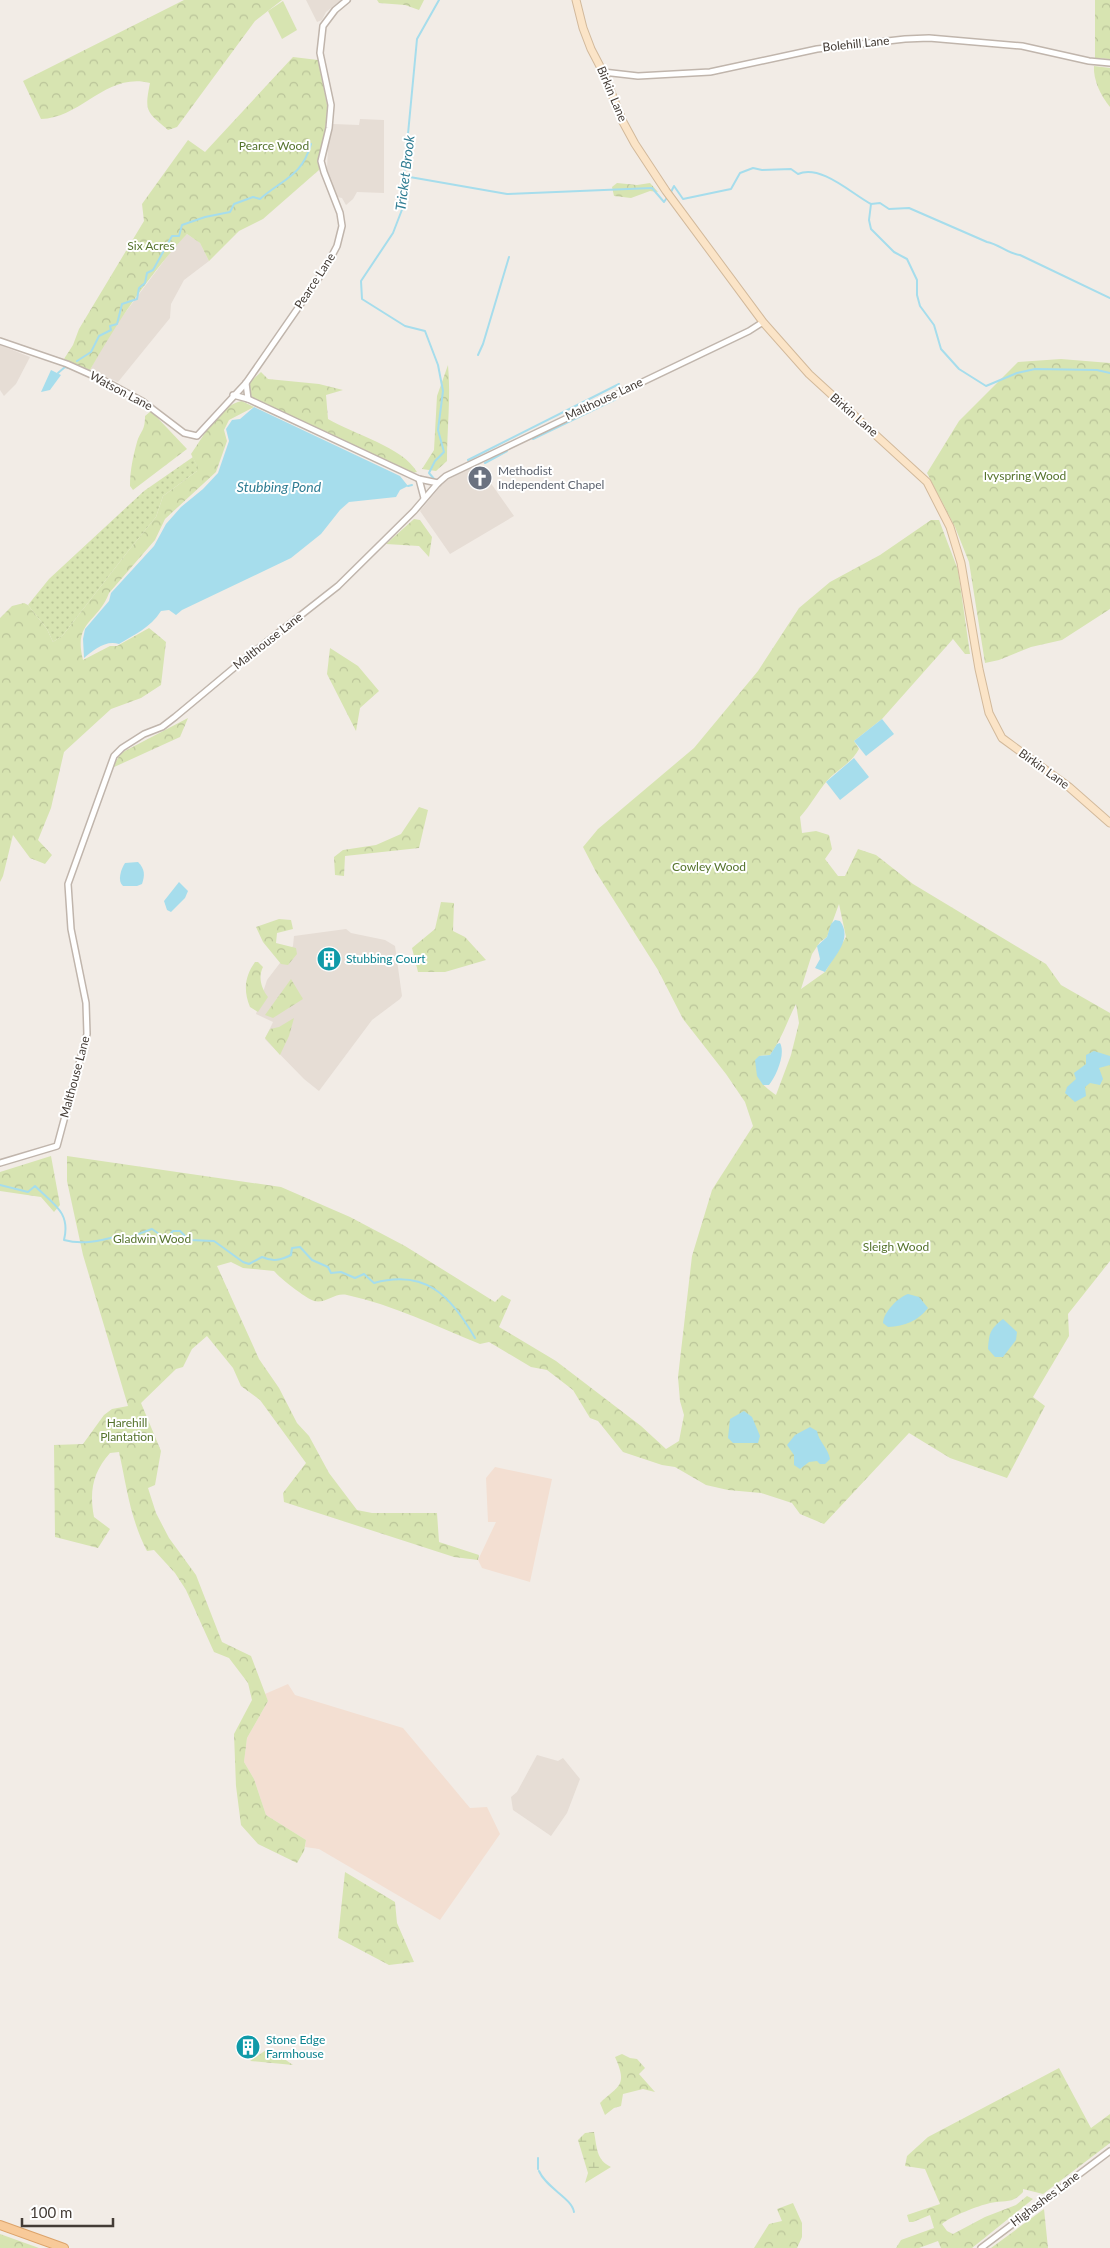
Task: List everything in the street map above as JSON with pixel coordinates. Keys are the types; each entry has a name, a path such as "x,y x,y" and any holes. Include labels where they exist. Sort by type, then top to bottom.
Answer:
{"main road":[{"path":"0,2225 64,2248"}],"street":[{"name":"Pearce Lane","path":"246,383 325,269 337,246 342,226 340,213 324,172 322,161 329,128 331,105 320,53 323,26 335,10 347,0"},
{"name":"Birkin Lane","path":"576,0 583,28 623,122 635,144 676,205 763,322 816,381 927,482 950,527 961,563 989,713 1002,738 1069,788 1110,823"},
{"name":"Bolehill Lane","path":"603,72 638,76 710,72 817,48 929,38 1022,46 1089,61 1110,63"},
{"name":"Malthouse Lane","path":"0,1163 57,1146 87,1034 86,1003 71,929 68,884 114,756 122,748 144,734 162,727 175,718 241,662 338,586 414,511 438,482 452,472 740,335 763,322"},
{"name":"Watson Lane","path":"0,341 67,364 105,381 150,406 184,433 197,436 246,383"},
{"path":"246,383 248,399"},
{"path":"233,395 248,399 419,479 438,482"},
{"path":"419,479 424,498"},
{"name":"Highashes Lane","path":"980,2248 1110,2151"}],"shaded area":[{"path":"306,0 341,0 326,12 322,20 317,22"},
{"path":"360,119 384,120 384,193 357,192 346,205 342,198 337,197 327,169 328,145 333,124 359,125"},
{"path":"187,234 200,243 209,261 184,280 171,304 170,318 118,382 90,370 110,333 172,250"},
{"path":"0,345 30,357 16,384 4,396 0,390"},
{"path":"472,466 481,486 490,482 514,516 450,554 420,511 443,483"},
{"path":"346,929 351,933 385,940 395,946 402,996 372,1020 319,1091 304,1079 265,1039 273,1022 256,1014 267,980 293,946 294,936"},
{"path":"495,1467 552,1479 530,1582 482,1568 478,1560 496,1522 488,1522 486,1478"},
{"path":"288,1684 295,1695 403,1728 470,1808 487,1807 500,1834 440,1920 319,1849 305,1847 306,1840 266,1815 254,1779 244,1762 247,1738 268,1701 265,1694"},
{"path":"537,1755 558,1761 563,1758 580,1779 567,1813 551,1836 513,1810 511,1797 517,1792"}],"green space":[{"path":"184,0 282,0 255,21 177,127 168,130 151,115 147,100 150,83 134,81 107,89 56,117 41,119 23,81"},
{"path":"377,0 424,0 419,10 405,5 379,3"},
{"path":"1095,0 1110,0 1110,59 1095,58"},
{"path":"283,1 297,30 282,39 268,11"},
{"name":"Pearce Wood","path":"293,57 318,60 328,109 319,170 263,219 239,231 209,261 200,243 187,234 134,299 90,370 64,359 73,345 79,329 144,221 142,204 188,140 205,152"},
{"path":"1094,66 1110,68 1110,107 1098,88"},
{"path":"617,183 637,185 650,183 658,192 650,191 631,198 614,196 612,187"},
{"name":"Ivyspring Wood","path":"1061,359 1110,363 1110,609 1062,640 1031,647 999,660 985,663 969,562 955,527 927,473 959,421 1018,362"},
{"path":"448,365 447,461 436,471 422,469 434,450 437,396"},
{"path":"261,372 268,379 319,384 343,390 326,395 328,419 401,455 417,472 412,473 252,398 248,384"},
{"path":"242,401 254,407 229,420 224,430 227,441 216,472 165,519 155,540 109,593 99,611 88,623 81,637 83,660 110,646 117,646 149,628 166,642 161,685 141,698 111,709 64,752 51,808 38,840 52,855 45,864 30,858 13,835 0,882 0,618 12,606 24,603 28,605 47,629 53,642 63,635 156,517 163,496 197,471 197,466 191,454 213,422 226,408"},
{"path":"151,411 187,449 133,490 130,486 130,480 134,453 144,428 145,416"},
{"path":"193,457 197,471 163,496 156,517 63,635 53,642 47,629 28,605 49,579 144,491"},
{"path":"414,519 420,520 432,537 429,557 419,546 386,544"},
{"path":"931,520 939,520 958,570 970,654 965,654 953,639 882,719 854,741 859,749 856,754 826,782 800,817 802,833 816,831 829,835 832,849 825,859 838,876 845,876 858,849 876,855 913,884 1046,964 1061,985 1110,1013 1110,1261 1068,1314 1069,1336 1033,1397 1045,1406 1007,1478 950,1458 909,1433 824,1524 800,1514 792,1503 761,1493 728,1490 706,1485 675,1467 662,1465 623,1452 598,1421 590,1418 573,1390 547,1370 531,1367 489,1342 480,1344 398,1310 347,1295 338,1295 323,1301 314,1301 293,1288 274,1271 243,1268 231,1262 217,1266 259,1359 279,1388 297,1423 309,1436 329,1473 357,1510 372,1513 437,1513 439,1542 479,1555 478,1560 454,1557 284,1502 283,1493 306,1463 260,1400 241,1386 233,1368 207,1336 192,1349 183,1367 176,1369 141,1403 161,1451 155,1485 148,1488 156,1513 169,1538 196,1575 222,1642 251,1656 268,1701 247,1738 244,1762 254,1779 266,1815 306,1840 304,1851 297,1863 258,1844 241,1825 236,1786 234,1734 252,1700 248,1683 229,1658 214,1652 186,1590 175,1573 154,1550 147,1551 133,1515 119,1452 110,1453 104,1460 96,1475 92,1490 94,1517 110,1529 98,1548 55,1537 54,1445 83,1444 104,1415 112,1409 128,1406 83,1255 67,1181 67,1156 281,1187 350,1217 405,1246 495,1302 502,1295 511,1300 499,1327 556,1361 641,1426 666,1449 679,1441 684,1415 680,1401 678,1377 692,1256 712,1190 753,1126 745,1102 726,1074 683,1019 658,970 596,872 583,847 598,829 694,748 758,671 799,608 830,582 880,555","holes":["839,904 846,937 825,972 801,989 812,954 820,942 827,937","796,1004 799,1023 791,1055 776,1095 762,1083 758,1075 759,1056 770,1055"]},
{"path":"330,648 358,666 379,691 360,708 356,731 327,674"},
{"path":"188,718 180,737 112,768 121,753"},
{"path":"419,807 428,810 419,848 345,856 344,876 335,875 334,857 343,850 376,845 401,834"},
{"path":"441,902 454,903 453,931 465,937 486,960 445,972 418,972 412,948 435,929"},
{"path":"279,919 291,920 293,929 277,933 276,943 296,948 297,954 288,965 281,964 263,942 256,927"},
{"path":"255,962 258,962 263,967 261,982 268,997 258,1012 250,1007 246,995 247,978"},
{"path":"291,979 303,999 273,1018 265,1015"},
{"path":"294,1018 289,1036 280,1055 265,1038 270,1029 279,1027"},
{"path":"51,1156 60,1205 54,1212 41,1197 0,1191 0,1172"},
{"path":"345,1872 395,1902 397,1923 414,1962 389,1965 338,1938"},
{"path":"270,2049 293,2065 250,2061"},
{"path":"622,2054 637,2059 645,2068 639,2074 655,2092 643,2089 623,2094 621,2106 614,2108 605,2115 600,2103 620,2084 621,2074 615,2057"},
{"path":"1059,2068 1091,2128 1110,2114 1110,2143 1043,2194 1023,2189 1023,2192 1015,2199 979,2206 942,2224 947,2231 953,2234 985,2217 1016,2205 1027,2196 1033,2199 972,2248 941,2248 938,2241 919,2248 896,2248 901,2240 934,2228 930,2215 909,2222 907,2215 940,2204 925,2169 905,2166 907,2156 928,2137"},
{"path":"594,2132 600,2157 602,2161 611,2167 585,2183 588,2173 578,2140 585,2133"},
{"path":"793,2203 802,2223 802,2237 797,2248 754,2248 769,2224 782,2221 777,2209"},
{"path":"1044,2209 1048,2248 991,2248"},
{"path":"0,2234 39,2248 0,2248"}],"water":[{"path":"51,370 61,375 50,390 41,392"},
{"name":"Stubbing Pond","path":"254,407 400,476 408,486 400,490 396,497 349,502 340,510 321,534 291,558 182,610 176,615 169,610 161,611 152,622 136,634 119,644 109,643 100,646 84,658 83,639 85,629 109,601 111,593 154,546 166,524 181,507 203,489 218,473 229,441 226,429 232,420 240,419"},
{"path":"882,719 894,734 866,756 854,741"},
{"path":"854,758 869,777 840,800 826,782"},
{"path":"138,862 144,872 142,884 123,886 120,878 125,863"},
{"path":"179,882 188,891 185,898 171,912 167,910 164,901"},
{"path":"835,920 840,921 843,928 845,934 844,941 825,972 815,968 820,959 817,946 827,937 831,924"},
{"path":"780,1043 782,1053 775,1076 769,1085 763,1085 757,1076 755,1060 759,1056 770,1055 777,1044"},
{"path":"1094,1051 1110,1056 1110,1065 1099,1068 1103,1079 1100,1085 1090,1083 1085,1087 1086,1096 1075,1102 1065,1093 1067,1087 1076,1079 1074,1073 1086,1064 1086,1055"},
{"path":"908,1294 919,1297 928,1308 911,1322 888,1327 883,1323 888,1310"},
{"path":"1003,1319 1017,1332 1016,1340 1003,1357 995,1357 988,1349 989,1339 995,1326"},
{"path":"744,1411 752,1417 760,1436 758,1443 733,1443 728,1438 730,1419"},
{"path":"810,1427 817,1431 830,1459 825,1464 820,1464 817,1461 809,1462 800,1469 794,1465 794,1455 787,1445 795,1435"}],"waterway":[{"name":"Tricket Brook","path":"435,480 429,473 435,461 444,452 438,430 443,391 438,365 425,331 405,326 362,299 361,281 393,233 403,207 404,176 417,39 439,0"},
{"path":"77,361 91,352 99,336 111,330 110,326 117,324 122,304 137,299 139,288 145,283 147,273 153,270 172,236 179,236 182,225 205,217 230,212 234,204 253,197 260,199 297,170 307,155 311,144"},
{"path":"671,192 674,186 683,199 731,189 740,173 753,168 762,170 791,169 798,174 816,173 826,176 871,204 880,203 889,209 909,208 1011,253 1020,255 1110,298"},
{"path":"404,176 507,194 652,188 664,202 668,196"},
{"path":"871,204 869,220 871,229 894,252 907,259 917,280 917,295 920,306 934,325 941,349 959,369 986,386 1017,373 1035,369 1097,370 1110,373"},
{"path":"478,355 509,257"},
{"path":"58,373 65,367 69,368"},
{"path":"468,460 619,384"},
{"path":"533,439 616,399"},
{"path":"485,463 507,451"},
{"name":"Tricket Brook","path":"408,486 412,485"},
{"path":"0,1185 28,1192 35,1186 63,1215 66,1230 64,1240 91,1242 118,1236 125,1239 152,1229 166,1239 173,1231 180,1231 189,1240 214,1241 243,1262 249,1264 262,1257 273,1260 284,1258 291,1255 292,1248 300,1247 312,1260 328,1267 331,1273 341,1272 355,1278 364,1274 374,1283 392,1280 408,1280 422,1283 446,1298 466,1323 475,1338"},
{"path":"538,2158 538,2169"},
{"path":"539,2171 547,2183 569,2202 574,2212"}],"place":[{"name":"Methodist Independent Chapel","path":"480,478"},
{"name":"Stubbing Court","path":"329,959"},
{"name":"Stone Edge Farmhouse","path":"248,2047"}],"park label":[{"name":"Six Acres","path":"151,246"},
{"name":"Cowley Wood","path":"709,867"},
{"name":"Gladwin Wood","path":"152,1239"},
{"name":"Sleigh Wood","path":"896,1247"},
{"name":"Harehill Plantation","path":"127,1430"}]}
